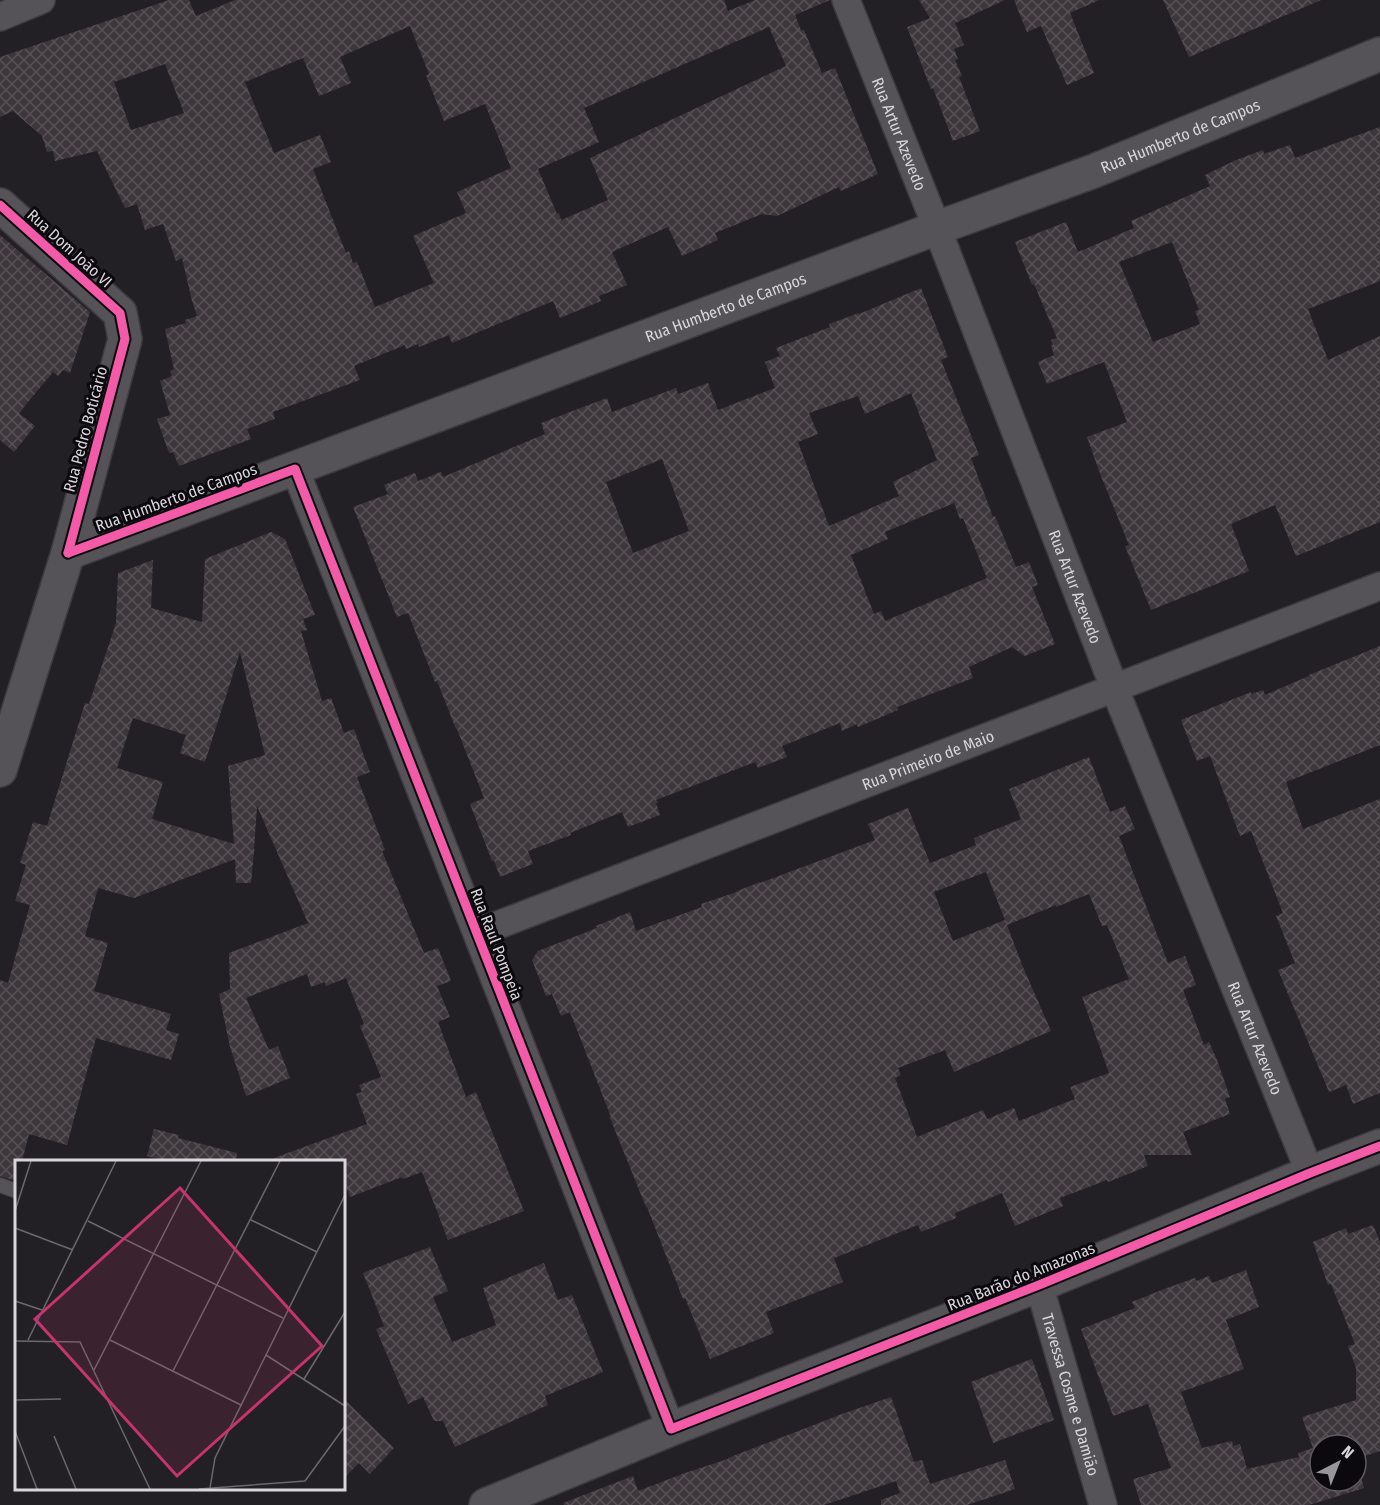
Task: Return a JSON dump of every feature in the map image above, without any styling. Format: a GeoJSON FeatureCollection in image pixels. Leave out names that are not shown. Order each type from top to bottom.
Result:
{"type":"FeatureCollection","features":[{"type":"Feature","properties":{"kind":"street"},"geometry":{"type":"LineString","coordinates":[[0,17],[41,0]]}},
{"type":"Feature","properties":{"kind":"street","name":"Rua Artur Azevedo"},"geometry":{"type":"LineString","coordinates":[[846,0],[937,228],[1114,687],[1310,1173]]}},
{"type":"Feature","properties":{"kind":"street","name":"Rua Humberto de Campos"},"geometry":{"type":"LineString","coordinates":[[68,553],[1094,171],[1380,54]]}},
{"type":"Feature","properties":{"kind":"street","name":"Rua Dom João VI"},"geometry":{"type":"LineString","coordinates":[[0,205],[120,313]]}},
{"type":"Feature","properties":{"kind":"street","name":"Rua Pedro Boticário"},"geometry":{"type":"LineString","coordinates":[[0,770],[68,553],[125,339],[120,313]]}},
{"type":"Feature","properties":{"kind":"street","name":"Rua Raul Pompeia"},"geometry":{"type":"LineString","coordinates":[[295,469],[671,1430]]}},
{"type":"Feature","properties":{"kind":"street","name":"Rua Primeiro de Maio"},"geometry":{"type":"LineString","coordinates":[[477,933],[1380,586]]}},
{"type":"Feature","properties":{"kind":"street","name":"Rua Barão do Amazonas"},"geometry":{"type":"LineString","coordinates":[[486,1505],[1039,1285],[1380,1146]]}},
{"type":"Feature","properties":{"kind":"street","name":"Travessa Cosme e Damião"},"geometry":{"type":"LineString","coordinates":[[1039,1285],[1103,1505]]}},
{"type":"Feature","properties":{"kind":"lane"},"geometry":{"type":"LineString","coordinates":[[0,1185],[15,1191]]}},
{"type":"Feature","properties":{"kind":"building"},"geometry":{"type":"Polygon","coordinates":[[[169,0],[189,0],[196,16],[235,0],[724,0],[728,11],[755,0],[830,0],[795,15],[801,30],[804,30],[822,73],[835,68],[878,174],[841,191],[839,187],[777,216],[762,214],[715,233],[718,240],[682,256],[668,227],[612,252],[627,285],[599,296],[601,301],[560,318],[553,301],[452,343],[449,335],[419,347],[418,344],[406,349],[405,345],[354,366],[360,380],[273,412],[275,419],[247,429],[251,439],[179,466],[173,452],[169,453],[157,419],[170,415],[160,381],[172,376],[170,371],[174,369],[165,329],[186,323],[185,320],[197,316],[182,258],[176,261],[163,224],[145,230],[137,204],[125,208],[97,151],[55,161],[53,151],[47,152],[42,136],[13,111],[0,117],[0,57],[169,0]],[[410,26],[340,57],[351,83],[319,96],[303,58],[245,82],[274,153],[320,135],[331,162],[313,169],[346,253],[349,251],[353,263],[357,262],[375,307],[434,283],[413,236],[466,213],[457,192],[511,168],[485,104],[444,121],[410,26]],[[769,27],[584,108],[599,142],[538,169],[561,220],[608,200],[590,158],[786,66],[769,27]],[[165,64],[114,82],[131,130],[184,113],[165,64]]]}},
{"type":"Feature","properties":{"kind":"building"},"geometry":{"type":"Polygon","coordinates":[[[919,0],[1005,0],[955,23],[964,45],[954,49],[958,59],[955,60],[962,76],[959,77],[980,131],[953,141],[907,27],[930,18],[919,0]]]}},
{"type":"Feature","properties":{"kind":"building"},"geometry":{"type":"Polygon","coordinates":[[[1014,0],[1099,0],[1070,13],[1094,73],[1067,85],[1041,26],[1027,32],[1014,0]]]}},
{"type":"Feature","properties":{"kind":"building"},"geometry":{"type":"Polygon","coordinates":[[[1163,0],[1321,0],[1189,57],[1163,0]]]}},
{"type":"Feature","properties":{"kind":"building"},"geometry":{"type":"Polygon","coordinates":[[[1380,127],[1380,281],[1308,309],[1328,360],[1380,336],[1380,522],[1296,556],[1275,505],[1231,524],[1249,571],[1151,610],[1125,546],[1129,545],[1087,437],[1127,422],[1104,362],[1047,384],[1038,362],[1054,355],[1051,340],[1057,338],[1015,242],[1066,222],[1078,252],[1134,228],[1131,221],[1210,186],[1205,175],[1236,160],[1263,150],[1264,154],[1290,145],[1295,158],[1380,127]],[[1172,242],[1119,262],[1153,342],[1200,324],[1195,311],[1199,310],[1172,242]]]}},
{"type":"Feature","properties":{"kind":"building"},"geometry":{"type":"Polygon","coordinates":[[[0,235],[90,312],[70,373],[63,370],[58,376],[53,372],[19,413],[35,426],[14,452],[0,440],[0,235]]]}},
{"type":"Feature","properties":{"kind":"building"},"geometry":{"type":"Polygon","coordinates":[[[921,288],[948,357],[941,360],[979,455],[971,458],[993,517],[995,516],[1016,567],[1029,562],[1038,585],[1032,587],[1055,644],[1025,656],[1012,647],[969,667],[973,678],[897,707],[898,710],[858,727],[857,724],[842,731],[840,723],[782,746],[787,757],[758,768],[755,762],[656,800],[660,815],[628,827],[622,812],[570,833],[571,835],[528,851],[533,864],[500,877],[470,804],[484,798],[457,729],[437,681],[435,682],[408,613],[397,617],[353,507],[388,494],[384,485],[415,473],[418,481],[441,472],[443,477],[545,434],[541,423],[607,398],[612,412],[676,388],[678,394],[708,383],[718,410],[775,388],[765,362],[780,356],[776,348],[830,327],[829,324],[921,288]],[[911,393],[865,414],[858,396],[809,413],[818,434],[798,442],[829,526],[899,496],[893,482],[937,460],[911,393]],[[662,459],[606,482],[633,553],[689,531],[662,459]],[[954,503],[885,532],[888,539],[851,555],[874,614],[881,611],[885,621],[987,578],[963,518],[960,519],[954,503]]]}},
{"type":"Feature","properties":{"kind":"building"},"geometry":{"type":"Polygon","coordinates":[[[271,532],[285,539],[315,615],[303,619],[307,630],[301,631],[322,701],[331,698],[344,733],[354,729],[370,772],[357,777],[385,850],[382,851],[424,953],[438,948],[451,981],[437,986],[450,1017],[438,1022],[466,1097],[476,1092],[524,1211],[448,1240],[422,1172],[403,1179],[402,1177],[350,1197],[345,1184],[345,1160],[274,1160],[274,1158],[367,1124],[356,1094],[362,1092],[359,1085],[381,1077],[360,1026],[364,1024],[346,978],[326,986],[325,982],[311,987],[307,974],[246,998],[269,1050],[278,1046],[290,1078],[246,1096],[230,1047],[219,994],[230,989],[229,953],[308,923],[257,806],[251,883],[236,883],[235,859],[134,898],[98,888],[85,936],[108,943],[94,991],[171,1014],[166,1030],[179,1034],[171,1060],[96,1038],[67,1145],[29,1134],[22,1160],[15,1160],[15,1181],[0,1176],[0,980],[8,983],[30,905],[15,901],[26,865],[20,863],[33,822],[47,826],[85,703],[89,704],[116,623],[118,573],[153,560],[151,608],[202,622],[205,559],[271,532]],[[240,652],[205,762],[180,753],[186,735],[133,718],[117,768],[163,782],[152,819],[234,844],[228,766],[265,755],[240,652]]]}},
{"type":"Feature","properties":{"kind":"building"},"geometry":{"type":"Polygon","coordinates":[[[1380,646],[1380,745],[1286,782],[1303,829],[1380,799],[1380,1093],[1353,1104],[1346,1085],[1329,1092],[1278,970],[1295,963],[1276,916],[1283,913],[1251,831],[1240,836],[1210,756],[1197,761],[1181,720],[1251,692],[1251,694],[1263,690],[1265,695],[1380,646]]]}},
{"type":"Feature","properties":{"kind":"building"},"geometry":{"type":"Polygon","coordinates":[[[1089,757],[1110,812],[1125,806],[1135,829],[1119,836],[1168,963],[1185,956],[1196,985],[1183,990],[1204,1045],[1209,1042],[1217,1060],[1230,1097],[1225,1099],[1230,1114],[1183,1132],[1192,1155],[1144,1155],[1148,1166],[1060,1198],[1063,1206],[1015,1226],[1002,1193],[955,1213],[956,1218],[921,1232],[918,1225],[834,1258],[843,1282],[766,1312],[774,1333],[710,1359],[685,1298],[683,1299],[570,1012],[561,1016],[552,994],[546,996],[532,960],[538,951],[597,928],[596,926],[630,912],[636,931],[702,907],[701,904],[875,840],[868,824],[908,808],[930,863],[976,845],[974,838],[1021,819],[1009,789],[1089,757]],[[986,872],[934,892],[953,941],[1005,920],[1023,967],[1051,1031],[954,1072],[945,1050],[898,1068],[901,1075],[895,1078],[917,1137],[983,1110],[987,1119],[1014,1108],[1019,1121],[1075,1099],[1070,1087],[1109,1073],[1082,997],[1129,979],[1107,925],[1102,926],[1089,894],[1007,925],[986,872]]]}},
{"type":"Feature","properties":{"kind":"building"},"geometry":{"type":"Polygon","coordinates":[[[154,1129],[179,1135],[178,1138],[237,1153],[236,1160],[162,1160],[147,1156],[154,1129]]]}},
{"type":"Feature","properties":{"kind":"building"},"geometry":{"type":"Polygon","coordinates":[[[1373,1225],[1380,1242],[1380,1451],[1368,1455],[1368,1433],[1308,1434],[1302,1417],[1356,1400],[1356,1368],[1348,1346],[1355,1344],[1331,1284],[1328,1285],[1313,1242],[1346,1228],[1348,1234],[1373,1225]]]}},
{"type":"Feature","properties":{"kind":"building"},"geometry":{"type":"Polygon","coordinates":[[[430,1247],[448,1291],[433,1297],[452,1342],[496,1325],[483,1288],[544,1263],[558,1300],[572,1295],[603,1372],[545,1396],[548,1405],[455,1447],[443,1421],[434,1421],[423,1397],[408,1404],[376,1329],[384,1326],[363,1273],[430,1247]]]}},
{"type":"Feature","properties":{"kind":"building"},"geometry":{"type":"Polygon","coordinates":[[[1246,1270],[1259,1307],[1226,1320],[1244,1369],[1181,1392],[1202,1448],[1232,1441],[1233,1446],[1240,1444],[1247,1469],[1299,1457],[1298,1453],[1308,1450],[1308,1493],[1348,1493],[1309,1505],[1141,1505],[1133,1479],[1171,1468],[1148,1404],[1113,1416],[1081,1329],[1135,1308],[1132,1302],[1164,1289],[1195,1278],[1196,1281],[1209,1276],[1212,1283],[1246,1270]]]}},
{"type":"Feature","properties":{"kind":"building"},"geometry":{"type":"Polygon","coordinates":[[[1032,1359],[1054,1420],[993,1443],[971,1382],[1032,1359]]]}},
{"type":"Feature","properties":{"kind":"building"},"geometry":{"type":"Polygon","coordinates":[[[891,1397],[914,1462],[922,1460],[930,1484],[1005,1460],[1015,1489],[967,1505],[881,1505],[881,1500],[900,1493],[896,1481],[824,1505],[564,1505],[563,1503],[633,1476],[638,1491],[891,1397]]]}},
{"type":"Feature","properties":{"kind":"building"},"geometry":{"type":"Polygon","coordinates":[[[345,1400],[394,1448],[370,1474],[359,1463],[345,1477],[345,1400]]]}},
{"type":"Feature","properties":{"kind":"cycle path"},"geometry":{"type":"LineString","coordinates":[[0,205],[120,313],[125,339],[68,553]]}},
{"type":"Feature","properties":{"kind":"cycle path"},"geometry":{"type":"LineString","coordinates":[[68,553],[295,469],[671,1429],[1039,1285],[1380,1146]]}}]}
